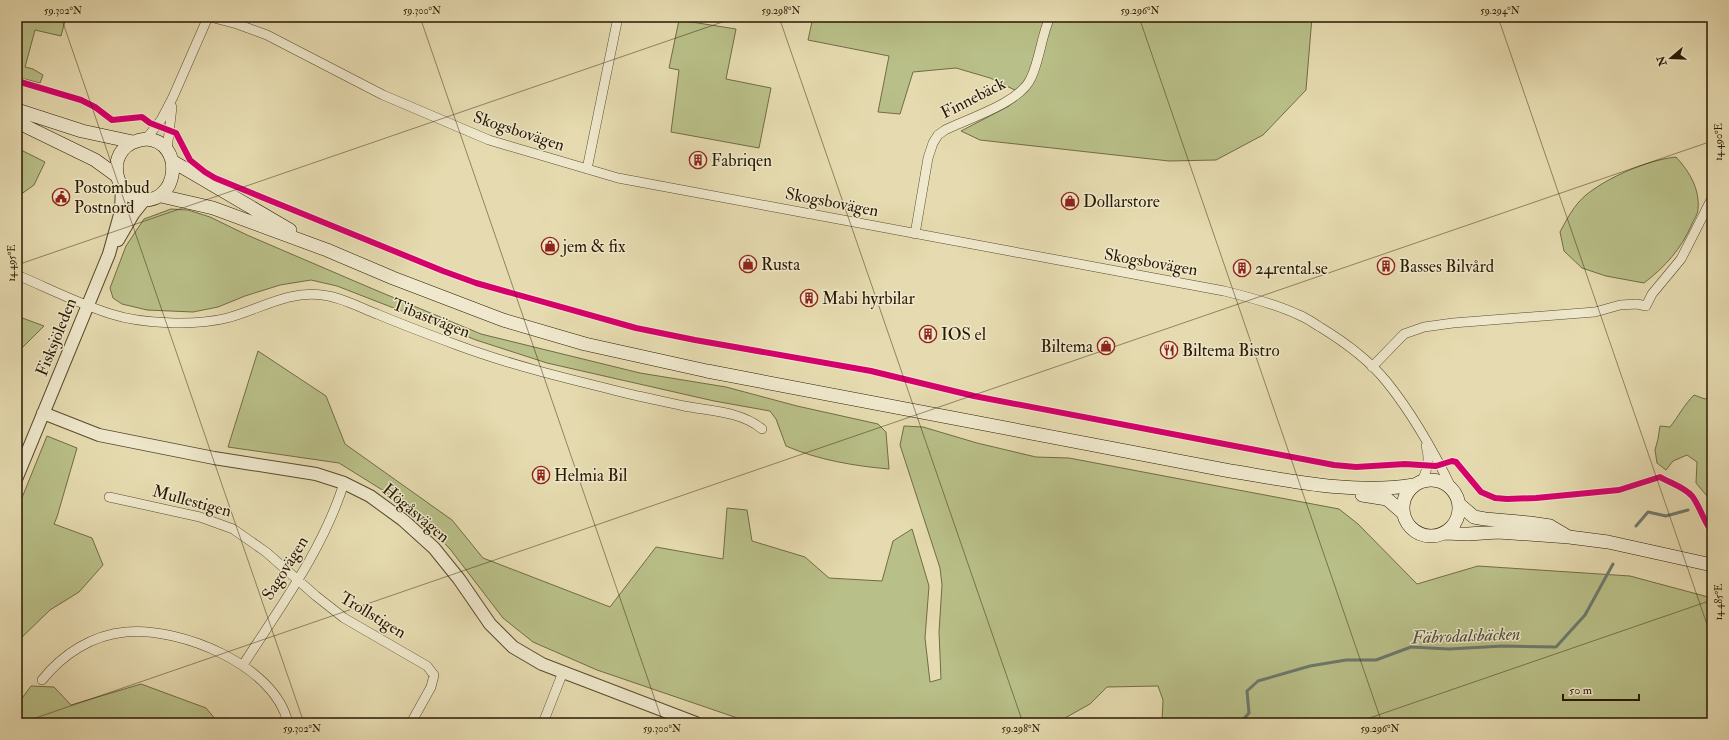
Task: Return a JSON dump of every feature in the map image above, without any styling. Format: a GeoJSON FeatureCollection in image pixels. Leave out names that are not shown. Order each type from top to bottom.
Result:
{"type":"FeatureCollection","features":[{"type":"Feature","properties":{"kind":"main road"},"geometry":{"type":"LineString","coordinates":[[17,110],[82,130],[139,140],[152,139],[158,142],[169,155],[262,214],[327,250]]}},
{"type":"Feature","properties":{"kind":"main road"},"geometry":{"type":"LineString","coordinates":[[17,122],[95,160],[117,176]]}},
{"type":"Feature","properties":{"kind":"main road"},"geometry":{"type":"LineString","coordinates":[[139,140],[122,150],[118,157],[117,176],[122,188],[134,197],[145,199],[161,196],[213,208],[327,250],[393,278],[503,320],[619,352],[715,373],[1225,470],[1301,482],[1353,488],[1382,488],[1438,481],[1452,489],[1459,504],[1474,517],[1550,526],[1569,537]]}},
{"type":"Feature","properties":{"kind":"main road"},"geometry":{"type":"LineString","coordinates":[[161,196],[167,188],[172,176],[169,155]]}},
{"type":"Feature","properties":{"kind":"main road"},"geometry":{"type":"LineString","coordinates":[[1225,470],[1300,488],[1387,499],[1402,512],[1406,523],[1418,534],[1429,537],[1445,533],[1468,534],[1498,532],[1569,537],[1608,542],[1712,565]]}},
{"type":"Feature","properties":{"kind":"main road"},"geometry":{"type":"LineString","coordinates":[[1402,512],[1405,496],[1418,484]]}},
{"type":"Feature","properties":{"kind":"main road"},"geometry":{"type":"LineString","coordinates":[[1445,533],[1456,521],[1459,504]]}},
{"type":"Feature","properties":{"kind":"street"},"geometry":{"type":"LineString","coordinates":[[139,140],[161,120],[176,92],[209,17]]}},
{"type":"Feature","properties":{"kind":"street","name":"Skogsbovägen"},"geometry":{"type":"LineString","coordinates":[[209,17],[237,24],[267,35],[379,94],[489,140],[618,178],[1224,291],[1255,299],[1300,315],[1333,335],[1372,367],[1385,380],[1413,419],[1452,489]]}},
{"type":"Feature","properties":{"kind":"street"},"geometry":{"type":"LineString","coordinates":[[587,169],[618,17]]}},
{"type":"Feature","properties":{"kind":"street","name":"Finnebäck"},"geometry":{"type":"LineString","coordinates":[[915,234],[928,158],[933,143],[938,135],[945,130],[995,107],[1021,91],[1030,80],[1035,67],[1045,28],[1050,17]]}},
{"type":"Feature","properties":{"kind":"street"},"geometry":{"type":"LineString","coordinates":[[169,155],[170,117],[176,92]]}},
{"type":"Feature","properties":{"kind":"street","name":"Fisksjöleden"},"geometry":{"type":"LineString","coordinates":[[17,477],[108,254],[121,211],[122,188]]}},
{"type":"Feature","properties":{"kind":"street"},"geometry":{"type":"LineString","coordinates":[[1372,367],[1404,334],[1424,327],[1460,322],[1594,312],[1620,305],[1637,304],[1646,306],[1652,294],[1681,259],[1712,198]]}},
{"type":"Feature","properties":{"kind":"street","name":"Fisksjöleden"},"geometry":{"type":"LineString","coordinates":[[108,254],[133,214],[145,199]]}},
{"type":"Feature","properties":{"kind":"street","name":"Tibastvägen"},"geometry":{"type":"LineString","coordinates":[[17,275],[88,306],[113,315],[162,322],[213,321],[229,318],[285,298],[321,294],[347,301],[436,338],[509,362],[565,379],[681,406],[737,416],[755,423],[762,429]]}},
{"type":"Feature","properties":{"kind":"street","name":"Högåsvägen"},"geometry":{"type":"LineString","coordinates":[[43,413],[99,435],[214,458],[316,474],[344,484],[370,496],[422,536],[448,565],[490,624],[513,647],[542,664],[696,723]]}},
{"type":"Feature","properties":{"kind":"street","name":"Skogsbovägen"},"geometry":{"type":"LineString","coordinates":[[1418,484],[1424,476],[1428,460],[1422,435]]}},
{"type":"Feature","properties":{"kind":"street","name":"Sagovägen"},"geometry":{"type":"LineString","coordinates":[[243,665],[322,540],[335,511],[344,484]]}},
{"type":"Feature","properties":{"kind":"street","name":"Mullestigen"},"geometry":{"type":"LineString","coordinates":[[109,497],[200,517],[224,524],[266,552],[298,580]]}},
{"type":"Feature","properties":{"kind":"street","name":"Trollstigen"},"geometry":{"type":"LineString","coordinates":[[298,580],[344,618],[427,666],[434,675],[431,687],[411,723]]}},
{"type":"Feature","properties":{"kind":"street"},"geometry":{"type":"LineString","coordinates":[[42,680],[51,668],[67,654],[88,643],[108,635],[127,632],[155,632],[208,648],[243,665],[274,693],[288,723]]}},
{"type":"Feature","properties":{"kind":"street"},"geometry":{"type":"LineString","coordinates":[[543,723],[563,672]]}},
{"type":"Feature","properties":{"kind":"green space"},"geometry":{"type":"Polygon","coordinates":[[[17,17],[66,17],[61,36],[35,30],[25,67],[33,69],[43,75],[40,83],[17,77],[17,17]]]}},
{"type":"Feature","properties":{"kind":"green space"},"geometry":{"type":"Polygon","coordinates":[[[813,17],[1312,17],[1306,90],[1263,135],[1216,160],[1169,161],[980,140],[961,131],[1009,106],[1019,92],[990,78],[956,68],[913,72],[900,114],[878,112],[889,56],[808,40],[813,17]]]}},
{"type":"Feature","properties":{"kind":"green space"},"geometry":{"type":"Polygon","coordinates":[[[679,20],[736,29],[726,79],[771,88],[759,148],[671,132],[679,70],[669,68],[679,20]]]}},
{"type":"Feature","properties":{"kind":"green space"},"geometry":{"type":"Polygon","coordinates":[[[17,148],[45,162],[34,185],[20,195],[17,203],[17,148]]]}},
{"type":"Feature","properties":{"kind":"green space"},"geometry":{"type":"Polygon","coordinates":[[[1676,157],[1693,181],[1697,194],[1698,211],[1688,233],[1678,249],[1652,277],[1644,283],[1606,276],[1582,268],[1564,251],[1560,232],[1574,208],[1586,195],[1605,182],[1629,170],[1653,162],[1676,157]]]}},
{"type":"Feature","properties":{"kind":"green space"},"geometry":{"type":"Polygon","coordinates":[[[171,209],[188,210],[210,217],[247,235],[481,334],[640,373],[726,387],[797,406],[878,424],[886,432],[889,469],[837,462],[786,446],[776,419],[770,411],[714,401],[547,363],[476,340],[337,286],[311,280],[280,285],[245,296],[218,307],[193,312],[147,310],[122,304],[113,298],[110,288],[126,246],[144,219],[171,209]]]}},
{"type":"Feature","properties":{"kind":"green space"},"geometry":{"type":"Polygon","coordinates":[[[17,316],[44,326],[17,353],[17,316]]]}},
{"type":"Feature","properties":{"kind":"green space"},"geometry":{"type":"Polygon","coordinates":[[[258,351],[326,396],[345,444],[452,520],[483,558],[610,607],[656,547],[723,559],[727,508],[747,510],[752,541],[805,557],[829,578],[882,581],[893,541],[912,529],[929,586],[925,638],[930,682],[941,679],[939,632],[942,585],[940,568],[900,445],[904,426],[923,427],[977,443],[1036,457],[1069,458],[1339,509],[1358,524],[1417,584],[1478,566],[1630,576],[1712,598],[1712,723],[1162,723],[1163,700],[1158,686],[1107,687],[1090,704],[1056,723],[752,723],[597,670],[533,642],[503,618],[450,549],[419,517],[384,491],[339,463],[228,447],[258,351]]]}},
{"type":"Feature","properties":{"kind":"green space"},"geometry":{"type":"Polygon","coordinates":[[[1694,395],[1705,399],[1712,396],[1712,502],[1696,483],[1697,462],[1687,455],[1673,461],[1666,470],[1657,463],[1655,450],[1660,426],[1670,427],[1694,395]]]}},
{"type":"Feature","properties":{"kind":"green space"},"geometry":{"type":"Polygon","coordinates":[[[47,436],[77,448],[54,524],[92,538],[103,565],[79,592],[50,610],[17,642],[17,510],[47,436]]]}},
{"type":"Feature","properties":{"kind":"green space"},"geometry":{"type":"Polygon","coordinates":[[[141,684],[206,708],[217,723],[17,723],[17,705],[31,686],[54,687],[71,705],[141,684]]]}},
{"type":"Feature","properties":{"kind":"waterway","name":"Fäbrodalsbäcken"},"geometry":{"type":"LineString","coordinates":[[1636,526],[1648,512],[1666,516],[1688,510]]}},
{"type":"Feature","properties":{"kind":"waterway","name":"Fäbrodalsbäcken"},"geometry":{"type":"LineString","coordinates":[[1240,723],[1249,713],[1247,691],[1258,681],[1310,666],[1346,660],[1376,660],[1411,647],[1449,649],[1503,646],[1556,647],[1585,615],[1613,564]]}},
{"type":"Feature","properties":{"kind":"cycle path"},"geometry":{"type":"LineString","coordinates":[[17,81],[81,100],[95,107],[112,120],[142,117],[150,123],[176,133],[190,160],[215,178],[443,271],[476,283],[636,328],[871,371],[974,396],[1334,465],[1356,467],[1405,464],[1436,466],[1452,461],[1456,462],[1481,492],[1495,498],[1536,498],[1619,490],[1660,477],[1681,488],[1692,496],[1707,525],[1712,531]]}},
{"type":"Feature","properties":{"kind":"place","name":"Fabriqen"},"geometry":{"type":"Point","coordinates":[698,160]}},
{"type":"Feature","properties":{"kind":"place","name":"Postombud Postnord"},"geometry":{"type":"Point","coordinates":[61,197]}},
{"type":"Feature","properties":{"kind":"place","name":"Dollarstore"},"geometry":{"type":"Point","coordinates":[1070,201]}},
{"type":"Feature","properties":{"kind":"place","name":"jem & fix"},"geometry":{"type":"Point","coordinates":[550,246]}},
{"type":"Feature","properties":{"kind":"place","name":"Rusta"},"geometry":{"type":"Point","coordinates":[748,264]}},
{"type":"Feature","properties":{"kind":"place","name":"Basses Bilvård"},"geometry":{"type":"Point","coordinates":[1386,266]}},
{"type":"Feature","properties":{"kind":"place","name":"24rental.se"},"geometry":{"type":"Point","coordinates":[1242,268]}},
{"type":"Feature","properties":{"kind":"place","name":"Mabi hyrbilar"},"geometry":{"type":"Point","coordinates":[809,298]}},
{"type":"Feature","properties":{"kind":"place","name":"IOS el"},"geometry":{"type":"Point","coordinates":[928,334]}},
{"type":"Feature","properties":{"kind":"place","name":"Biltema"},"geometry":{"type":"Point","coordinates":[1106,346]}},
{"type":"Feature","properties":{"kind":"place","name":"Biltema Bistro"},"geometry":{"type":"Point","coordinates":[1169,350]}},
{"type":"Feature","properties":{"kind":"place","name":"Helmia Bil"},"geometry":{"type":"Point","coordinates":[541,475]}}]}
